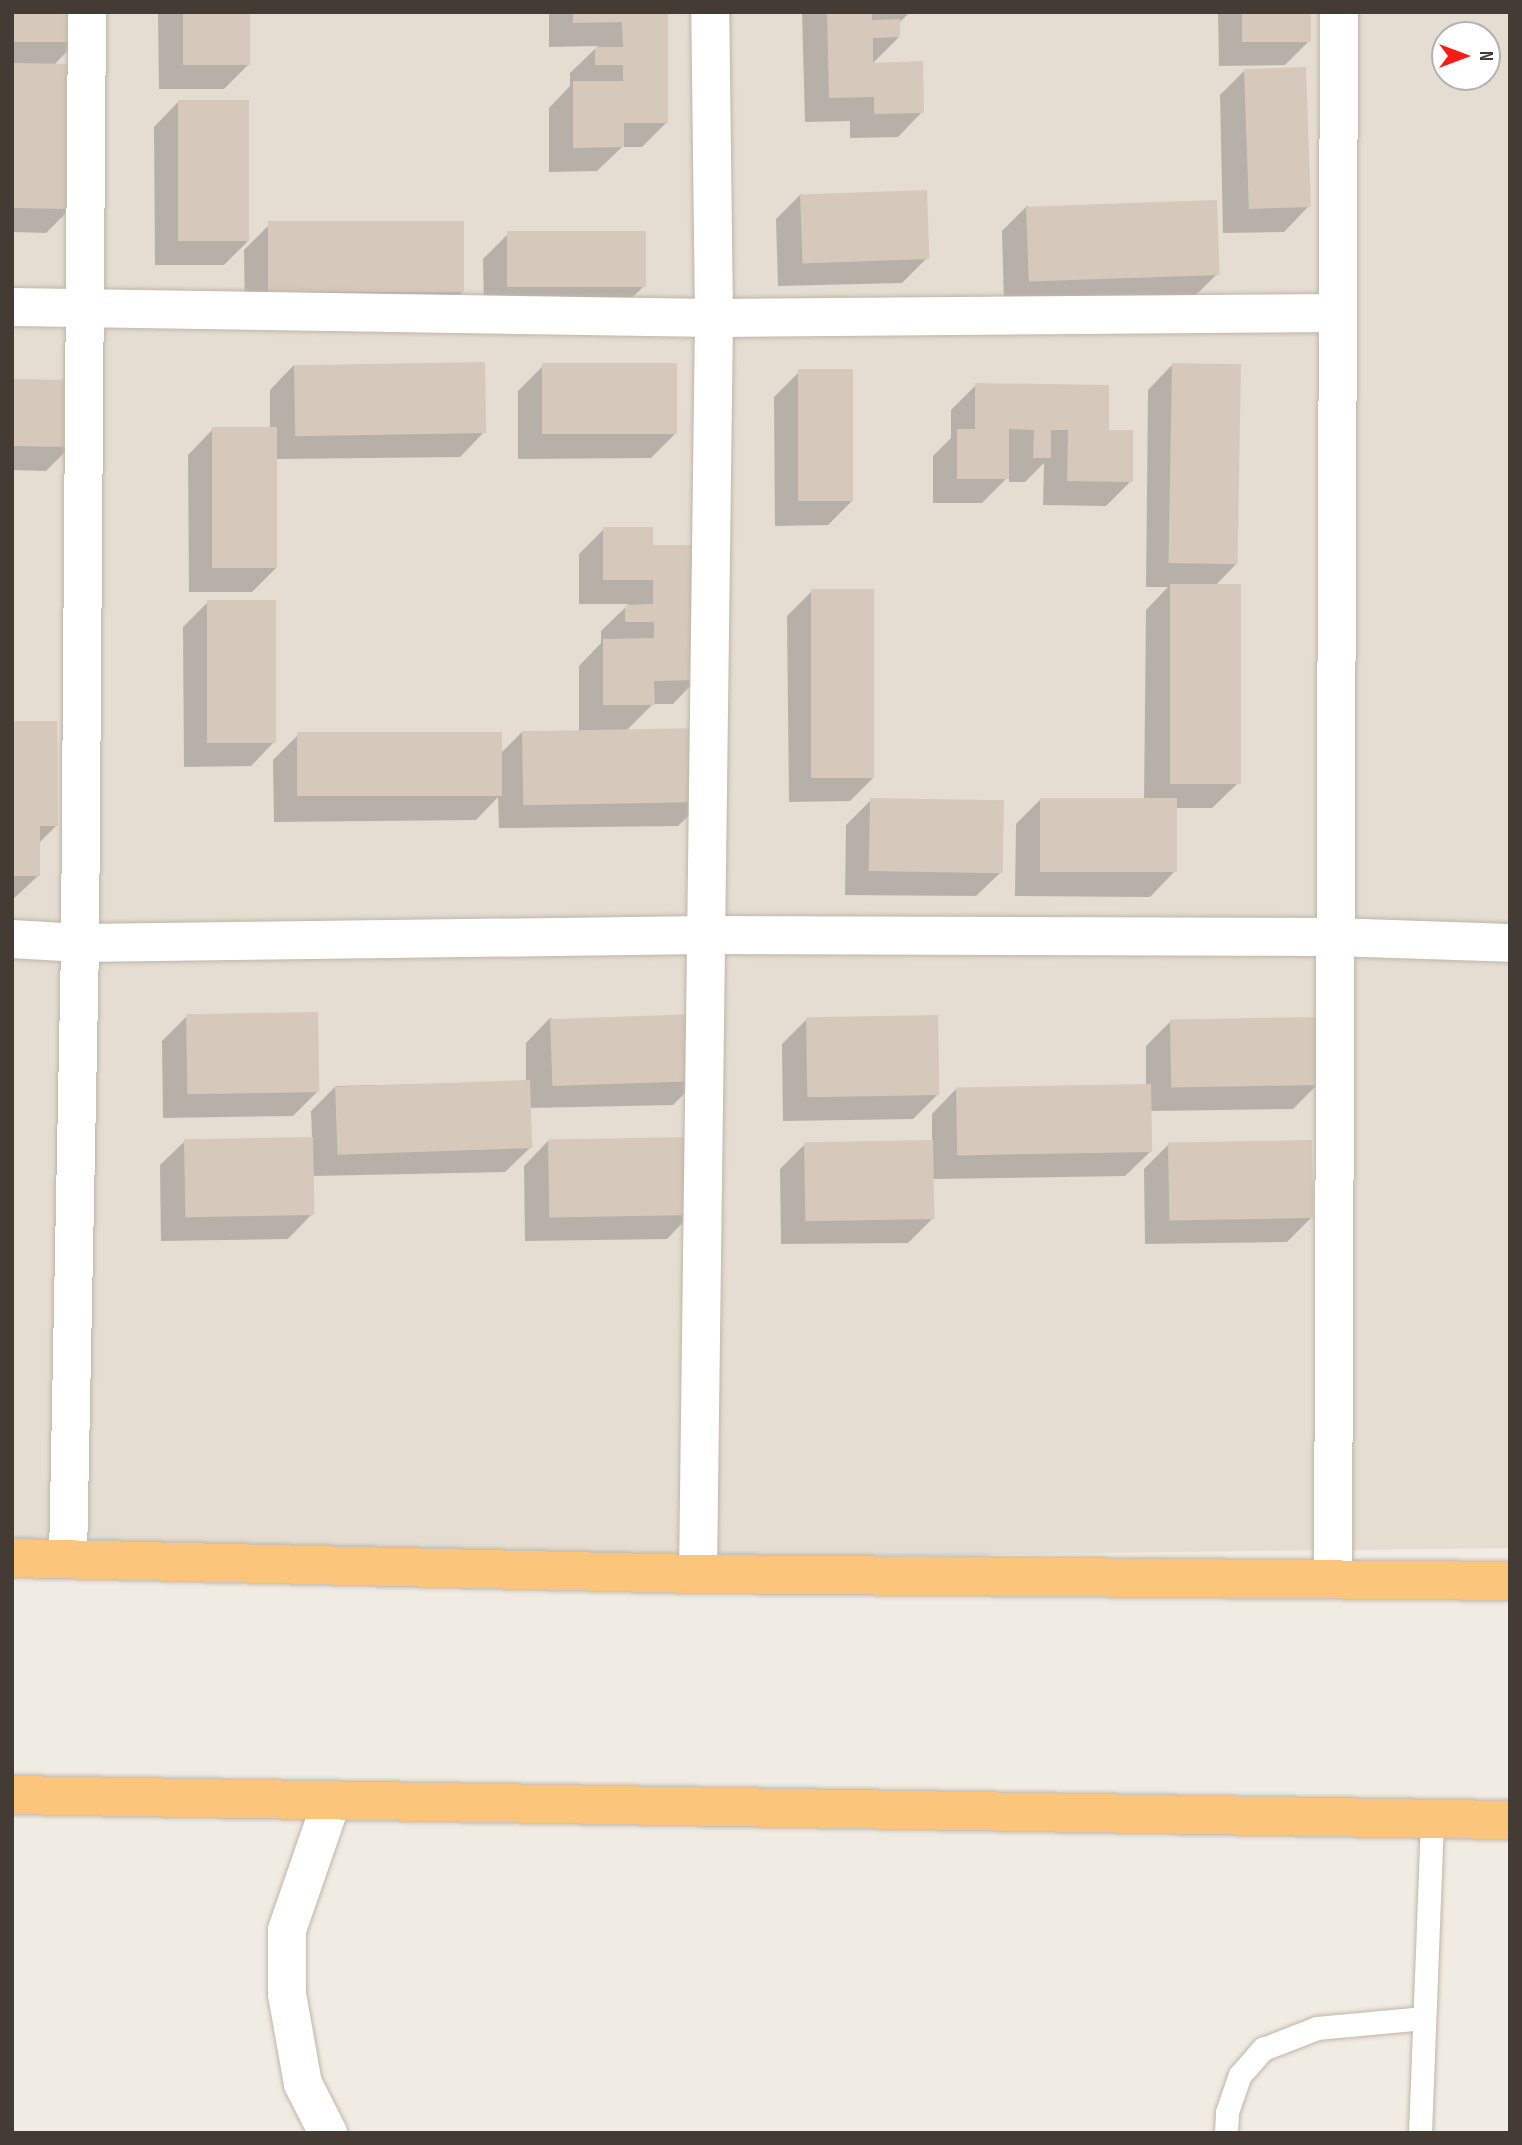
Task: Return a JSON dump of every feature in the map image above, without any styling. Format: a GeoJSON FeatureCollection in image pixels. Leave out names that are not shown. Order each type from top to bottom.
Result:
{"type":"FeatureCollection","features":[{"type":"Feature","properties":{"kind":"highway"},"geometry":{"type":"LineString","coordinates":[[12,1558],[698,1574],[1333,1577],[1510,1581]]}},
{"type":"Feature","properties":{"kind":"highway"},"geometry":{"type":"LineString","coordinates":[[12,1795],[331,1803],[1510,1820]]}},
{"type":"Feature","properties":{"kind":"street"},"geometry":{"type":"LineString","coordinates":[[68,1559],[80,943],[82,308],[87,12]]}},
{"type":"Feature","properties":{"kind":"street"},"geometry":{"type":"LineString","coordinates":[[698,1574],[714,318],[710,12]]}},
{"type":"Feature","properties":{"kind":"street"},"geometry":{"type":"LineString","coordinates":[[1333,1577],[1335,313],[1339,12]]}},
{"type":"Feature","properties":{"kind":"street"},"geometry":{"type":"LineString","coordinates":[[12,307],[714,318],[1335,313]]}},
{"type":"Feature","properties":{"kind":"street"},"geometry":{"type":"LineString","coordinates":[[12,939],[80,943],[707,935],[1333,937],[1510,943]]}},
{"type":"Feature","properties":{"kind":"street"},"geometry":{"type":"LineString","coordinates":[[328,2133],[303,2084],[287,1994],[287,1930],[331,1803]]}},
{"type":"Feature","properties":{"kind":"lane"},"geometry":{"type":"LineString","coordinates":[[1420,2133],[1432,1819]]}},
{"type":"Feature","properties":{"kind":"lane"},"geometry":{"type":"LineString","coordinates":[[1226,2133],[1227,2112],[1240,2075],[1263,2049],[1317,2028],[1424,2018]]}},
{"type":"Feature","properties":{"kind":"shaded area"},"geometry":{"type":"Polygon","coordinates":[[[12,12],[1510,12],[1510,1548],[12,1566],[12,12]]]}},
{"type":"Feature","properties":{"kind":"building"},"geometry":{"type":"Polygon","coordinates":[[[12,12],[79,12],[79,42],[12,42],[12,12]]]}},
{"type":"Feature","properties":{"kind":"building"},"geometry":{"type":"Polygon","coordinates":[[[183,12],[250,12],[250,65],[183,65],[183,12]]]}},
{"type":"Feature","properties":{"kind":"building"},"geometry":{"type":"Polygon","coordinates":[[[573,12],[668,12],[668,123],[624,123],[624,147],[573,148],[573,81],[623,81],[623,65],[595,65],[595,47],[623,47],[622,22],[573,23],[573,12]]]}},
{"type":"Feature","properties":{"kind":"building"},"geometry":{"type":"Polygon","coordinates":[[[827,12],[872,12],[872,20],[900,19],[900,37],[873,38],[873,63],[923,61],[924,113],[874,114],[874,97],[829,98],[827,12]]]}},
{"type":"Feature","properties":{"kind":"building"},"geometry":{"type":"Polygon","coordinates":[[[1242,12],[1311,12],[1311,42],[1242,42],[1242,12]]]}},
{"type":"Feature","properties":{"kind":"building"},"geometry":{"type":"Polygon","coordinates":[[[12,63],[73,64],[70,209],[12,208],[12,63]]]}},
{"type":"Feature","properties":{"kind":"building"},"geometry":{"type":"Polygon","coordinates":[[[1306,67],[1311,207],[1249,209],[1244,69],[1306,67]]]}},
{"type":"Feature","properties":{"kind":"building"},"geometry":{"type":"Polygon","coordinates":[[[178,100],[249,100],[249,241],[178,241],[178,100]]]}},
{"type":"Feature","properties":{"kind":"building"},"geometry":{"type":"Polygon","coordinates":[[[927,190],[929,259],[802,263],[800,194],[927,190]]]}},
{"type":"Feature","properties":{"kind":"building"},"geometry":{"type":"Polygon","coordinates":[[[1217,200],[1220,275],[1029,282],[1026,207],[1217,200]]]}},
{"type":"Feature","properties":{"kind":"building"},"geometry":{"type":"Polygon","coordinates":[[[268,221],[464,221],[464,292],[268,292],[268,221]]]}},
{"type":"Feature","properties":{"kind":"building"},"geometry":{"type":"Polygon","coordinates":[[[507,231],[646,231],[646,287],[507,287],[507,231]]]}},
{"type":"Feature","properties":{"kind":"building"},"geometry":{"type":"Polygon","coordinates":[[[485,362],[486,433],[295,436],[294,365],[485,362]]]}},
{"type":"Feature","properties":{"kind":"building"},"geometry":{"type":"Polygon","coordinates":[[[542,363],[677,363],[677,434],[542,434],[542,363]]]}},
{"type":"Feature","properties":{"kind":"building"},"geometry":{"type":"Polygon","coordinates":[[[1172,363],[1241,364],[1237,564],[1169,563],[1172,363]]]}},
{"type":"Feature","properties":{"kind":"building"},"geometry":{"type":"Polygon","coordinates":[[[798,369],[853,369],[853,501],[798,501],[798,369]]]}},
{"type":"Feature","properties":{"kind":"building"},"geometry":{"type":"Polygon","coordinates":[[[12,379],[73,380],[72,447],[12,446],[12,379]]]}},
{"type":"Feature","properties":{"kind":"building"},"geometry":{"type":"Polygon","coordinates":[[[975,383],[1109,385],[1109,430],[1133,430],[1133,482],[1067,481],[1068,430],[1051,430],[1051,458],[1033,458],[1034,430],[1009,429],[1009,479],[957,479],[957,429],[975,429],[975,383]]]}},
{"type":"Feature","properties":{"kind":"building"},"geometry":{"type":"Polygon","coordinates":[[[212,427],[277,427],[277,568],[212,568],[212,427]]]}},
{"type":"Feature","properties":{"kind":"building"},"geometry":{"type":"Polygon","coordinates":[[[603,527],[653,527],[653,545],[698,545],[699,680],[654,681],[655,705],[603,705],[603,639],[654,638],[654,622],[625,622],[625,605],[653,604],[653,580],[603,580],[603,527]]]}},
{"type":"Feature","properties":{"kind":"building"},"geometry":{"type":"Polygon","coordinates":[[[1170,584],[1241,584],[1241,784],[1170,784],[1170,584]]]}},
{"type":"Feature","properties":{"kind":"building"},"geometry":{"type":"Polygon","coordinates":[[[811,589],[874,589],[874,778],[811,778],[811,589]]]}},
{"type":"Feature","properties":{"kind":"building"},"geometry":{"type":"Polygon","coordinates":[[[207,600],[276,600],[276,743],[207,743],[207,600]]]}},
{"type":"Feature","properties":{"kind":"building"},"geometry":{"type":"Polygon","coordinates":[[[12,721],[57,721],[58,826],[40,826],[40,876],[12,876],[12,721]]]}},
{"type":"Feature","properties":{"kind":"building"},"geometry":{"type":"Polygon","coordinates":[[[704,728],[705,802],[523,805],[522,731],[704,728]]]}},
{"type":"Feature","properties":{"kind":"building"},"geometry":{"type":"Polygon","coordinates":[[[297,732],[502,732],[502,796],[297,796],[297,732]]]}},
{"type":"Feature","properties":{"kind":"building"},"geometry":{"type":"Polygon","coordinates":[[[870,798],[1004,800],[1003,873],[869,871],[870,798]]]}},
{"type":"Feature","properties":{"kind":"building"},"geometry":{"type":"Polygon","coordinates":[[[1040,798],[1177,798],[1177,872],[1040,872],[1040,798]]]}},
{"type":"Feature","properties":{"kind":"building"},"geometry":{"type":"Polygon","coordinates":[[[318,1012],[319,1092],[187,1094],[186,1014],[318,1012]]]}},
{"type":"Feature","properties":{"kind":"building"},"geometry":{"type":"Polygon","coordinates":[[[698,1014],[700,1081],[552,1086],[550,1019],[698,1014]]]}},
{"type":"Feature","properties":{"kind":"building"},"geometry":{"type":"Polygon","coordinates":[[[938,1015],[939,1095],[807,1097],[806,1017],[938,1015]]]}},
{"type":"Feature","properties":{"kind":"building"},"geometry":{"type":"Polygon","coordinates":[[[1319,1017],[1320,1085],[1171,1088],[1170,1020],[1319,1017]]]}},
{"type":"Feature","properties":{"kind":"building"},"geometry":{"type":"Polygon","coordinates":[[[530,1080],[532,1148],[337,1155],[335,1087],[530,1080]]]}},
{"type":"Feature","properties":{"kind":"building"},"geometry":{"type":"Polygon","coordinates":[[[1151,1084],[1152,1152],[957,1155],[956,1087],[1151,1084]]]}},
{"type":"Feature","properties":{"kind":"building"},"geometry":{"type":"Polygon","coordinates":[[[313,1137],[314,1215],[185,1217],[184,1139],[313,1137]]]}},
{"type":"Feature","properties":{"kind":"building"},"geometry":{"type":"Polygon","coordinates":[[[692,1137],[693,1215],[549,1218],[548,1140],[692,1137]]]}},
{"type":"Feature","properties":{"kind":"building"},"geometry":{"type":"Polygon","coordinates":[[[933,1140],[934,1219],[805,1221],[804,1142],[933,1140]]]}},
{"type":"Feature","properties":{"kind":"building"},"geometry":{"type":"Polygon","coordinates":[[[1312,1140],[1313,1218],[1169,1221],[1168,1143],[1312,1140]]]}}]}
